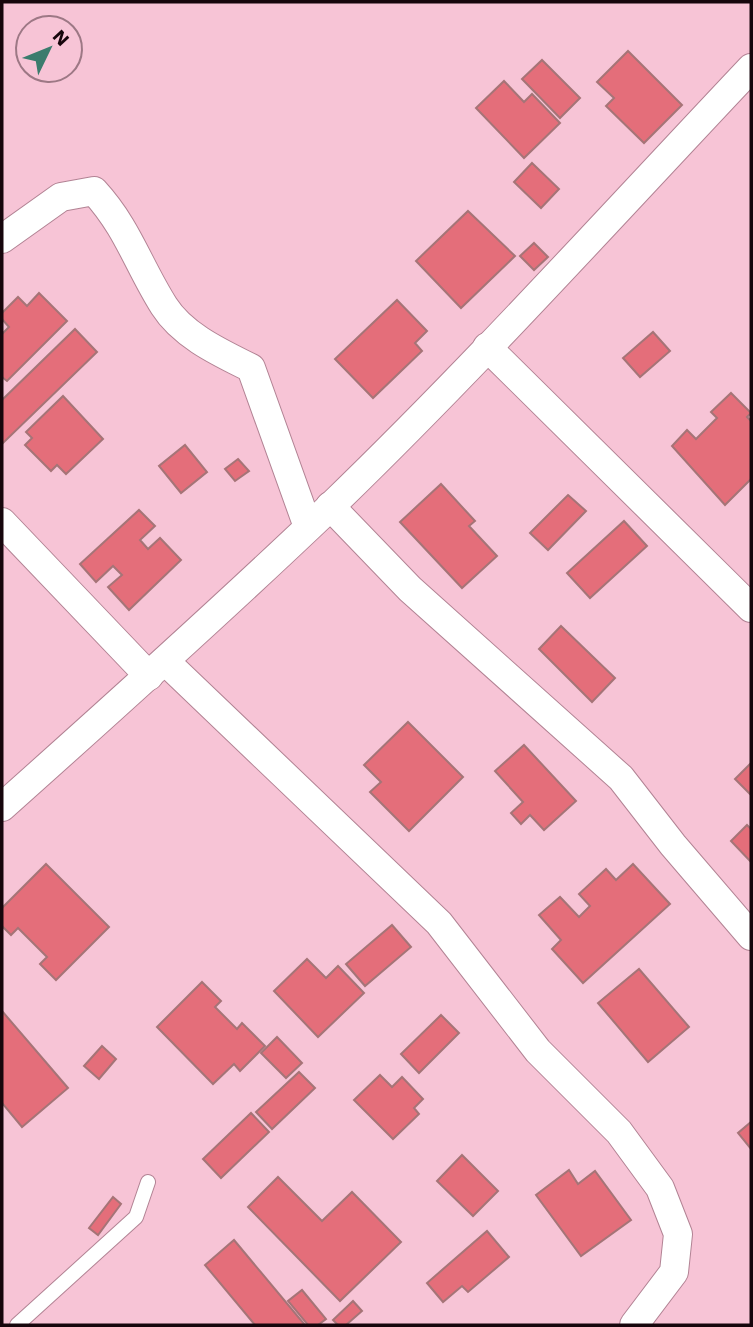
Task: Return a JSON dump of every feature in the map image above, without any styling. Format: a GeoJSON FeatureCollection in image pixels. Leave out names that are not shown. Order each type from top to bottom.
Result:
{"type":"FeatureCollection","features":[{"type":"Feature","properties":{"kind":"street"},"geometry":{"type":"LineString","coordinates":[[2,807],[157,668],[330,506],[487,347],[751,68]]}},
{"type":"Feature","properties":{"kind":"street"},"geometry":{"type":"LineString","coordinates":[[2,239],[61,197],[94,191],[116,215],[165,308],[205,345],[251,368],[308,527]]}},
{"type":"Feature","properties":{"kind":"street"},"geometry":{"type":"LineString","coordinates":[[487,347],[751,607]]}},
{"type":"Feature","properties":{"kind":"street"},"geometry":{"type":"LineString","coordinates":[[330,506],[410,589],[621,778],[673,845],[751,936]]}},
{"type":"Feature","properties":{"kind":"street"},"geometry":{"type":"LineString","coordinates":[[2,522],[157,668],[439,923],[538,1051],[619,1132],[660,1188],[678,1234],[674,1272],[634,1325]]}},
{"type":"Feature","properties":{"kind":"lane"},"geometry":{"type":"LineString","coordinates":[[17,1325],[136,1217],[148,1182]]}},
{"type":"Feature","properties":{"kind":"building"},"geometry":{"type":"Polygon","coordinates":[[[628,51],[682,105],[644,143],[606,106],[614,98],[597,82],[628,51]]]}},
{"type":"Feature","properties":{"kind":"building"},"geometry":{"type":"Polygon","coordinates":[[[542,60],[580,98],[560,118],[522,79],[542,60]]]}},
{"type":"Feature","properties":{"kind":"building"},"geometry":{"type":"Polygon","coordinates":[[[504,81],[524,102],[532,94],[560,123],[524,158],[476,108],[504,81]]]}},
{"type":"Feature","properties":{"kind":"building"},"geometry":{"type":"Polygon","coordinates":[[[532,163],[559,189],[541,208],[514,182],[532,163]]]}},
{"type":"Feature","properties":{"kind":"building"},"geometry":{"type":"Polygon","coordinates":[[[468,211],[515,256],[461,308],[416,261],[468,211]]]}},
{"type":"Feature","properties":{"kind":"building"},"geometry":{"type":"Polygon","coordinates":[[[534,243],[548,257],[534,270],[520,256],[534,243]]]}},
{"type":"Feature","properties":{"kind":"building"},"geometry":{"type":"Polygon","coordinates":[[[39,293],[67,321],[7,381],[2,377],[2,334],[9,327],[2,319],[2,313],[18,297],[27,306],[39,293]]]}},
{"type":"Feature","properties":{"kind":"building"},"geometry":{"type":"Polygon","coordinates":[[[397,300],[427,331],[415,343],[422,351],[373,398],[335,359],[397,300]]]}},
{"type":"Feature","properties":{"kind":"building"},"geometry":{"type":"Polygon","coordinates":[[[75,329],[97,352],[2,444],[2,400],[75,329]]]}},
{"type":"Feature","properties":{"kind":"building"},"geometry":{"type":"Polygon","coordinates":[[[653,332],[670,351],[640,377],[623,358],[653,332]]]}},
{"type":"Feature","properties":{"kind":"building"},"geometry":{"type":"Polygon","coordinates":[[[731,393],[751,413],[747,417],[751,421],[751,479],[725,505],[672,446],[687,430],[696,439],[717,418],[711,412],[731,393]]]}},
{"type":"Feature","properties":{"kind":"building"},"geometry":{"type":"Polygon","coordinates":[[[63,396],[103,439],[66,474],[57,465],[51,471],[25,445],[32,438],[26,432],[63,396]]]}},
{"type":"Feature","properties":{"kind":"building"},"geometry":{"type":"Polygon","coordinates":[[[185,445],[207,472],[181,493],[159,466],[185,445]]]}},
{"type":"Feature","properties":{"kind":"building"},"geometry":{"type":"Polygon","coordinates":[[[238,459],[249,471],[235,481],[225,469],[238,459]]]}},
{"type":"Feature","properties":{"kind":"building"},"geometry":{"type":"Polygon","coordinates":[[[441,484],[475,521],[469,526],[497,556],[462,588],[400,522],[441,484]]]}},
{"type":"Feature","properties":{"kind":"building"},"geometry":{"type":"Polygon","coordinates":[[[568,495],[586,511],[548,550],[530,533],[568,495]]]}},
{"type":"Feature","properties":{"kind":"building"},"geometry":{"type":"Polygon","coordinates":[[[139,510],[155,526],[140,540],[148,549],[160,538],[181,560],[129,610],[108,587],[122,575],[113,566],[96,582],[80,564],[139,510]]]}},
{"type":"Feature","properties":{"kind":"building"},"geometry":{"type":"Polygon","coordinates":[[[624,521],[647,546],[590,598],[567,573],[624,521]]]}},
{"type":"Feature","properties":{"kind":"building"},"geometry":{"type":"Polygon","coordinates":[[[561,626],[615,678],[592,702],[539,649],[561,626]]]}},
{"type":"Feature","properties":{"kind":"building"},"geometry":{"type":"Polygon","coordinates":[[[408,722],[463,777],[409,831],[370,792],[381,782],[364,765],[408,722]]]}},
{"type":"Feature","properties":{"kind":"building"},"geometry":{"type":"Polygon","coordinates":[[[524,745],[576,801],[544,830],[530,815],[521,824],[511,813],[523,802],[495,771],[524,745]]]}},
{"type":"Feature","properties":{"kind":"building"},"geometry":{"type":"Polygon","coordinates":[[[751,763],[751,795],[735,779],[751,763]]]}},
{"type":"Feature","properties":{"kind":"building"},"geometry":{"type":"Polygon","coordinates":[[[747,825],[751,829],[751,862],[731,841],[747,825]]]}},
{"type":"Feature","properties":{"kind":"building"},"geometry":{"type":"Polygon","coordinates":[[[46,864],[109,927],[56,980],[40,964],[47,957],[18,928],[11,935],[2,926],[2,908],[46,864]]]}},
{"type":"Feature","properties":{"kind":"building"},"geometry":{"type":"Polygon","coordinates":[[[633,864],[670,904],[583,983],[552,949],[561,940],[539,915],[560,897],[579,917],[590,906],[579,894],[606,869],[616,880],[633,864]]]}},
{"type":"Feature","properties":{"kind":"building"},"geometry":{"type":"Polygon","coordinates":[[[392,925],[411,947],[365,986],[346,964],[392,925]]]}},
{"type":"Feature","properties":{"kind":"building"},"geometry":{"type":"Polygon","coordinates":[[[307,959],[326,978],[338,966],[364,993],[318,1037],[274,991],[307,959]]]}},
{"type":"Feature","properties":{"kind":"building"},"geometry":{"type":"Polygon","coordinates":[[[639,969],[689,1027],[648,1062],[598,1003],[639,969]]]}},
{"type":"Feature","properties":{"kind":"building"},"geometry":{"type":"Polygon","coordinates":[[[202,982],[221,1001],[215,1007],[237,1029],[242,1023],[265,1046],[240,1071],[234,1064],[213,1084],[157,1027],[202,982]]]}},
{"type":"Feature","properties":{"kind":"building"},"geometry":{"type":"Polygon","coordinates":[[[2,1011],[68,1088],[22,1127],[2,1103],[2,1011]]]}},
{"type":"Feature","properties":{"kind":"building"},"geometry":{"type":"Polygon","coordinates":[[[441,1015],[459,1033],[419,1073],[401,1054],[441,1015]]]}},
{"type":"Feature","properties":{"kind":"building"},"geometry":{"type":"Polygon","coordinates":[[[277,1037],[302,1063],[286,1078],[261,1053],[277,1037]]]}},
{"type":"Feature","properties":{"kind":"building"},"geometry":{"type":"Polygon","coordinates":[[[102,1046],[116,1059],[99,1079],[84,1066],[102,1046]]]}},
{"type":"Feature","properties":{"kind":"building"},"geometry":{"type":"Polygon","coordinates":[[[299,1072],[315,1088],[272,1129],[256,1112],[299,1072]]]}},
{"type":"Feature","properties":{"kind":"building"},"geometry":{"type":"Polygon","coordinates":[[[380,1075],[392,1087],[402,1077],[423,1099],[414,1108],[419,1114],[393,1139],[354,1100],[380,1075]]]}},
{"type":"Feature","properties":{"kind":"building"},"geometry":{"type":"Polygon","coordinates":[[[251,1113],[269,1132],[221,1178],[203,1159],[251,1113]]]}},
{"type":"Feature","properties":{"kind":"building"},"geometry":{"type":"Polygon","coordinates":[[[751,1122],[751,1149],[738,1133],[751,1122]]]}},
{"type":"Feature","properties":{"kind":"building"},"geometry":{"type":"Polygon","coordinates":[[[462,1155],[498,1191],[473,1216],[437,1181],[462,1155]]]}},
{"type":"Feature","properties":{"kind":"building"},"geometry":{"type":"Polygon","coordinates":[[[569,1170],[578,1184],[595,1171],[631,1220],[581,1256],[536,1195],[569,1170]]]}},
{"type":"Feature","properties":{"kind":"building"},"geometry":{"type":"Polygon","coordinates":[[[278,1177],[322,1221],[352,1192],[401,1242],[340,1301],[248,1207],[278,1177]]]}},
{"type":"Feature","properties":{"kind":"building"},"geometry":{"type":"Polygon","coordinates":[[[113,1197],[121,1204],[98,1235],[89,1228],[113,1197]]]}},
{"type":"Feature","properties":{"kind":"building"},"geometry":{"type":"Polygon","coordinates":[[[487,1231],[509,1257],[468,1292],[462,1286],[443,1302],[427,1283],[487,1231]]]}},
{"type":"Feature","properties":{"kind":"building"},"geometry":{"type":"Polygon","coordinates":[[[234,1240],[305,1325],[255,1325],[205,1265],[234,1240]]]}},
{"type":"Feature","properties":{"kind":"building"},"geometry":{"type":"Polygon","coordinates":[[[302,1290],[326,1319],[318,1325],[308,1325],[288,1301],[302,1290]]]}},
{"type":"Feature","properties":{"kind":"building"},"geometry":{"type":"Polygon","coordinates":[[[353,1301],[362,1311],[346,1325],[338,1325],[333,1320],[353,1301]]]}}]}
